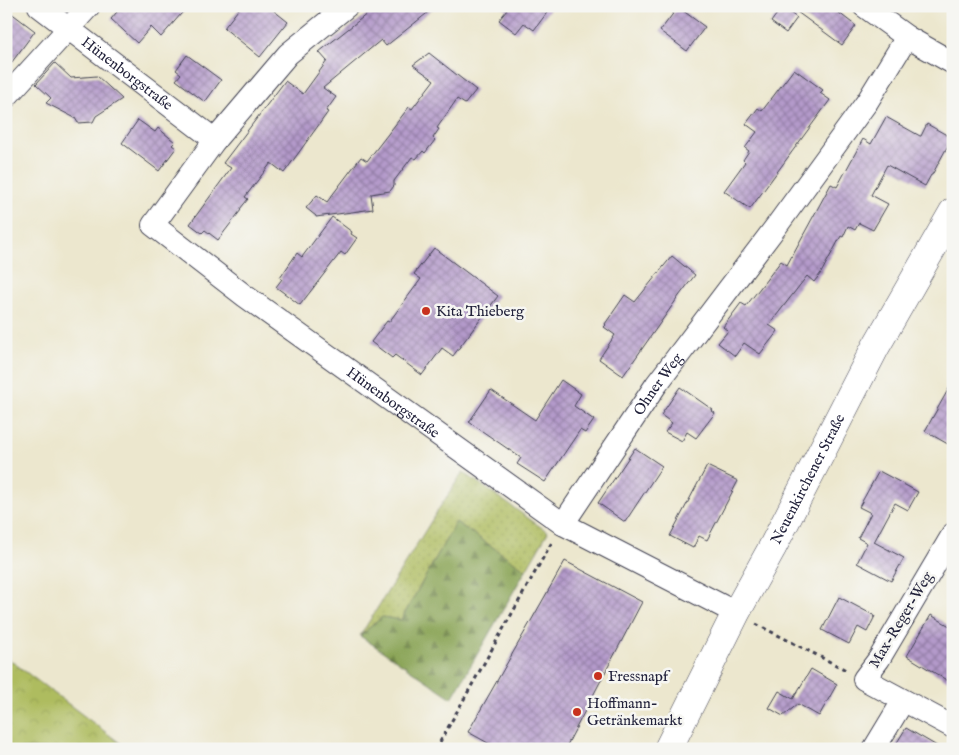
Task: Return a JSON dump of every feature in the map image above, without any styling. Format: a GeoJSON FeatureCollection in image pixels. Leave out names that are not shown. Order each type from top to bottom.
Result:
{"type":"FeatureCollection","features":[{"type":"Feature","properties":{"kind":"street","name":"Hünenborgstraße"},"geometry":{"type":"LineString","coordinates":[[39,6],[215,140]]}},
{"type":"Feature","properties":{"kind":"street"},"geometry":{"type":"LineString","coordinates":[[6,97],[89,6]]}},
{"type":"Feature","properties":{"kind":"street","name":"Hünenborgstraße"},"geometry":{"type":"LineString","coordinates":[[348,6],[288,54],[215,140],[153,225],[245,296],[563,524],[748,619]]}},
{"type":"Feature","properties":{"kind":"street"},"geometry":{"type":"LineString","coordinates":[[864,6],[907,37],[953,63]]}},
{"type":"Feature","properties":{"kind":"street","name":"Ohner Weg"},"geometry":{"type":"LineString","coordinates":[[563,524],[656,385],[778,224],[867,102],[907,37]]}},
{"type":"Feature","properties":{"kind":"street","name":"Neuenkirchener Straße"},"geometry":{"type":"LineString","coordinates":[[668,749],[748,619],[772,548],[875,348],[953,212]]}},
{"type":"Feature","properties":{"kind":"street","name":"Max-Reger-Weg"},"geometry":{"type":"LineString","coordinates":[[953,534],[879,660],[864,679],[953,726]]}},
{"type":"Feature","properties":{"kind":"street"},"geometry":{"type":"LineString","coordinates":[[874,749],[903,700]]}},
{"type":"Feature","properties":{"kind":"path"},"geometry":{"type":"LineString","coordinates":[[436,749],[563,524]]}},
{"type":"Feature","properties":{"kind":"path","name":"Max-Reger-Weg"},"geometry":{"type":"LineString","coordinates":[[748,619],[864,679]]}},
{"type":"Feature","properties":{"kind":"green space"},"geometry":{"type":"Polygon","coordinates":[[[463,472],[548,532],[526,570],[456,522],[401,620],[382,617],[360,636],[438,510],[463,472]]]}},
{"type":"Feature","properties":{"kind":"green space"},"geometry":{"type":"Polygon","coordinates":[[[456,522],[526,570],[452,698],[360,636],[382,617],[401,620],[456,522]]]}},
{"type":"Feature","properties":{"kind":"green space"},"geometry":{"type":"Polygon","coordinates":[[[6,657],[128,749],[6,749],[6,657]]]}},
{"type":"Feature","properties":{"kind":"building"},"geometry":{"type":"Polygon","coordinates":[[[122,6],[188,6],[161,37],[151,27],[137,43],[111,19],[122,6]]]}},
{"type":"Feature","properties":{"kind":"building"},"geometry":{"type":"Polygon","coordinates":[[[241,6],[268,6],[288,22],[260,57],[224,28],[241,6]]]}},
{"type":"Feature","properties":{"kind":"building"},"geometry":{"type":"Polygon","coordinates":[[[377,6],[436,6],[386,46],[381,40],[323,88],[336,97],[326,111],[328,112],[284,173],[271,163],[245,197],[248,199],[218,240],[205,230],[202,233],[190,224],[231,168],[223,163],[285,81],[303,94],[327,61],[319,52],[377,6]]]}},
{"type":"Feature","properties":{"kind":"building"},"geometry":{"type":"Polygon","coordinates":[[[501,6],[552,6],[534,30],[524,23],[516,33],[499,20],[507,10],[501,6]]]}},
{"type":"Feature","properties":{"kind":"building"},"geometry":{"type":"Polygon","coordinates":[[[789,6],[830,6],[856,26],[842,45],[789,6]]]}},
{"type":"Feature","properties":{"kind":"building"},"geometry":{"type":"Polygon","coordinates":[[[678,7],[705,27],[687,51],[660,31],[678,7]]]}},
{"type":"Feature","properties":{"kind":"building"},"geometry":{"type":"Polygon","coordinates":[[[782,7],[797,18],[786,33],[771,22],[782,7]]]}},
{"type":"Feature","properties":{"kind":"building"},"geometry":{"type":"Polygon","coordinates":[[[6,9],[35,31],[6,70],[6,9]]]}},
{"type":"Feature","properties":{"kind":"building"},"geometry":{"type":"Polygon","coordinates":[[[429,53],[476,90],[465,104],[457,99],[437,128],[439,129],[433,138],[435,140],[425,153],[423,151],[416,159],[412,157],[394,181],[394,186],[390,191],[371,194],[373,209],[316,217],[306,208],[317,195],[327,202],[361,157],[367,161],[409,107],[412,109],[434,80],[413,65],[429,53]]]}},
{"type":"Feature","properties":{"kind":"building"},"geometry":{"type":"Polygon","coordinates":[[[187,55],[221,80],[205,102],[176,80],[181,74],[176,70],[187,55]]]}},
{"type":"Feature","properties":{"kind":"building"},"geometry":{"type":"Polygon","coordinates":[[[55,63],[71,78],[97,76],[122,99],[96,116],[93,122],[78,123],[75,118],[46,103],[51,98],[36,84],[55,63]]]}},
{"type":"Feature","properties":{"kind":"building"},"geometry":{"type":"Polygon","coordinates":[[[794,69],[823,90],[820,93],[830,100],[750,209],[724,191],[745,162],[743,160],[749,151],[745,148],[757,132],[746,124],[758,108],[762,111],[794,69]]]}},
{"type":"Feature","properties":{"kind":"building"},"geometry":{"type":"Polygon","coordinates":[[[886,117],[920,136],[927,124],[952,138],[932,175],[925,186],[887,165],[871,195],[888,204],[873,230],[859,223],[855,230],[848,226],[814,282],[807,276],[769,325],[778,331],[760,354],[744,343],[735,356],[718,343],[728,331],[723,327],[741,303],[746,306],[781,261],[787,265],[831,184],[837,187],[863,139],[871,144],[886,117]]]}},
{"type":"Feature","properties":{"kind":"building"},"geometry":{"type":"Polygon","coordinates":[[[138,120],[155,132],[158,128],[175,142],[172,145],[176,148],[159,171],[122,143],[138,120]]]}},
{"type":"Feature","properties":{"kind":"building"},"geometry":{"type":"Polygon","coordinates":[[[332,217],[357,238],[345,255],[341,252],[300,305],[276,287],[297,253],[302,257],[332,217]]]}},
{"type":"Feature","properties":{"kind":"building","name":"Kita Thieberg"},"geometry":{"type":"Polygon","coordinates":[[[434,248],[498,296],[453,356],[442,348],[422,375],[395,355],[392,358],[371,342],[387,321],[389,322],[421,279],[414,274],[434,248]]]}},
{"type":"Feature","properties":{"kind":"building"},"geometry":{"type":"Polygon","coordinates":[[[672,256],[695,275],[623,376],[599,359],[615,335],[604,327],[605,324],[625,295],[635,302],[672,256]]]}},
{"type":"Feature","properties":{"kind":"building"},"geometry":{"type":"Polygon","coordinates":[[[561,380],[581,394],[574,406],[594,420],[585,433],[580,430],[545,482],[517,464],[521,458],[469,422],[491,390],[535,420],[561,380]]]}},
{"type":"Feature","properties":{"kind":"building"},"geometry":{"type":"Polygon","coordinates":[[[953,381],[953,447],[925,431],[953,381]]]}},
{"type":"Feature","properties":{"kind":"building"},"geometry":{"type":"Polygon","coordinates":[[[680,387],[715,413],[696,438],[687,432],[682,441],[665,432],[672,423],[661,415],[680,387]]]}},
{"type":"Feature","properties":{"kind":"building"},"geometry":{"type":"Polygon","coordinates":[[[635,448],[662,466],[625,522],[598,503],[635,448]]]}},
{"type":"Feature","properties":{"kind":"building"},"geometry":{"type":"Polygon","coordinates":[[[707,466],[738,481],[707,540],[699,536],[693,548],[670,536],[707,466]]]}},
{"type":"Feature","properties":{"kind":"building"},"geometry":{"type":"Polygon","coordinates":[[[879,471],[918,492],[908,510],[895,503],[874,542],[904,558],[891,581],[857,563],[867,543],[858,538],[871,513],[859,507],[879,471]]]}},
{"type":"Feature","properties":{"kind":"building"},"geometry":{"type":"Polygon","coordinates":[[[565,561],[642,602],[565,749],[499,749],[468,732],[565,561]]]}},
{"type":"Feature","properties":{"kind":"building"},"geometry":{"type":"Polygon","coordinates":[[[839,597],[875,616],[867,632],[858,627],[849,644],[822,630],[839,597]]]}},
{"type":"Feature","properties":{"kind":"building"},"geometry":{"type":"Polygon","coordinates":[[[931,615],[953,628],[953,684],[907,656],[931,615]]]}},
{"type":"Feature","properties":{"kind":"building"},"geometry":{"type":"Polygon","coordinates":[[[811,669],[837,684],[819,716],[798,704],[783,716],[769,708],[779,691],[793,699],[811,669]]]}},
{"type":"Feature","properties":{"kind":"building"},"geometry":{"type":"Polygon","coordinates":[[[906,728],[942,749],[893,749],[906,728]]]}},
{"type":"Feature","properties":{"kind":"place","name":"Kita Thieberg"},"geometry":{"type":"Point","coordinates":[426,311]}},
{"type":"Feature","properties":{"kind":"place","name":"Fressnapf"},"geometry":{"type":"Point","coordinates":[598,676]}},
{"type":"Feature","properties":{"kind":"place","name":"Hoffmann- Getränkemarkt"},"geometry":{"type":"Point","coordinates":[577,712]}}]}
